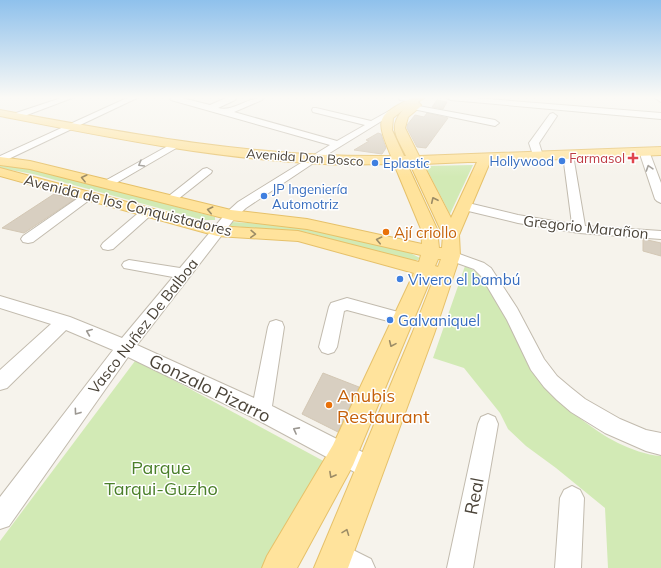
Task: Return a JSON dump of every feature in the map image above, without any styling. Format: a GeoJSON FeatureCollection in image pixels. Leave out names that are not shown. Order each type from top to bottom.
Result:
{"type":"FeatureCollection","features":[{"type":"Feature","properties":{"kind":"main road","name":"Avenida Don Bosco"},"geometry":{"type":"LineString","coordinates":[[58,125],[175,145],[311,160],[356,161],[485,159],[661,151]]}},
{"type":"Feature","properties":{"kind":"main road"},"geometry":{"type":"LineString","coordinates":[[385,125],[386,130],[407,160],[451,235]]}},
{"type":"Feature","properties":{"kind":"main road"},"geometry":{"type":"LineString","coordinates":[[334,562],[423,334],[438,263],[429,228],[407,160],[399,125]]}},
{"type":"Feature","properties":{"kind":"main road"},"geometry":{"type":"LineString","coordinates":[[339,144],[337,151],[339,155],[356,161]]}},
{"type":"Feature","properties":{"kind":"main road"},"geometry":{"type":"LineString","coordinates":[[279,568],[343,455],[403,319],[438,263],[485,159]]}},
{"type":"Feature","properties":{"kind":"main road","name":"Avenida de los Conquistadores"},"geometry":{"type":"LineString","coordinates":[[0,161],[30,165],[231,216],[307,224],[438,263]]}},
{"type":"Feature","properties":{"kind":"main road","name":"Avenida de los Conquistadores"},"geometry":{"type":"LineString","coordinates":[[0,172],[217,231],[298,236],[438,263]]}},
{"type":"Feature","properties":{"kind":"street"},"geometry":{"type":"LineString","coordinates":[[0,161],[75,125]]}},
{"type":"Feature","properties":{"kind":"street"},"geometry":{"type":"LineString","coordinates":[[271,125],[339,144]]}},
{"type":"Feature","properties":{"kind":"street","name":"Vasco Nuñez De Balboa"},"geometry":{"type":"LineString","coordinates":[[0,517],[125,346],[217,231],[231,216],[242,205],[311,160],[372,125]]}},
{"type":"Feature","properties":{"kind":"street"},"geometry":{"type":"LineString","coordinates":[[538,156],[534,144],[547,125]]}},
{"type":"Feature","properties":{"kind":"street"},"geometry":{"type":"LineString","coordinates":[[107,184],[175,145]]}},
{"type":"Feature","properties":{"kind":"street"},"geometry":{"type":"LineString","coordinates":[[644,151],[658,186],[661,199]]}},
{"type":"Feature","properties":{"kind":"street"},"geometry":{"type":"LineString","coordinates":[[568,155],[579,229]]}},
{"type":"Feature","properties":{"kind":"street"},"geometry":{"type":"LineString","coordinates":[[169,201],[207,172]]}},
{"type":"Feature","properties":{"kind":"street"},"geometry":{"type":"LineString","coordinates":[[28,239],[88,196]]}},
{"type":"Feature","properties":{"kind":"street","name":"Gregorio Marañon"},"geometry":{"type":"LineString","coordinates":[[464,206],[518,219],[579,229],[661,235]]}},
{"type":"Feature","properties":{"kind":"street"},"geometry":{"type":"LineString","coordinates":[[108,246],[147,212]]}},
{"type":"Feature","properties":{"kind":"street"},"geometry":{"type":"LineString","coordinates":[[438,263],[479,266],[486,272],[518,326],[533,358],[552,384],[572,400],[610,425],[622,431],[661,444]]}},
{"type":"Feature","properties":{"kind":"street"},"geometry":{"type":"LineString","coordinates":[[129,265],[183,274]]}},
{"type":"Feature","properties":{"kind":"street","name":"Gonzalo Pizarro"},"geometry":{"type":"LineString","coordinates":[[0,302],[64,322],[125,346],[260,411],[370,468]]}},
{"type":"Feature","properties":{"kind":"street"},"geometry":{"type":"LineString","coordinates":[[328,347],[337,307],[342,304],[403,319]]}},
{"type":"Feature","properties":{"kind":"street"},"geometry":{"type":"LineString","coordinates":[[0,382],[64,322]]}},
{"type":"Feature","properties":{"kind":"street"},"geometry":{"type":"LineString","coordinates":[[260,411],[276,327]]}},
{"type":"Feature","properties":{"kind":"street","name":"Real"},"geometry":{"type":"LineString","coordinates":[[460,568],[488,424]]}},
{"type":"Feature","properties":{"kind":"street"},"geometry":{"type":"LineString","coordinates":[[568,568],[572,498]]}},
{"type":"Feature","properties":{"kind":"street"},"geometry":{"type":"LineString","coordinates":[[334,562],[362,568]]}},
{"type":"Feature","properties":{"kind":"green space"},"geometry":{"type":"Polygon","coordinates":[[[0,165],[37,170],[208,215],[215,217],[215,220],[203,220],[33,174],[0,168],[0,165]]]}},
{"type":"Feature","properties":{"kind":"green space"},"geometry":{"type":"Polygon","coordinates":[[[473,165],[450,214],[425,166],[473,165]]]}},
{"type":"Feature","properties":{"kind":"green space"},"geometry":{"type":"Polygon","coordinates":[[[232,222],[307,227],[410,253],[420,258],[413,261],[305,232],[230,226],[229,224],[232,222]]]}},
{"type":"Feature","properties":{"kind":"green space"},"geometry":{"type":"Polygon","coordinates":[[[465,266],[478,274],[499,297],[532,371],[538,380],[558,401],[608,438],[639,451],[661,456],[661,568],[608,568],[605,508],[556,468],[526,446],[508,429],[500,413],[464,368],[433,358],[465,266]]]}},
{"type":"Feature","properties":{"kind":"green space","name":"Parque Tarqui-Guzho"},"geometry":{"type":"Polygon","coordinates":[[[135,361],[140,362],[329,464],[263,568],[0,568],[0,541],[135,361]]]}},
{"type":"Feature","properties":{"kind":"building"},"geometry":{"type":"Polygon","coordinates":[[[407,125],[443,125],[426,148],[417,147],[407,128],[407,125]]]}},
{"type":"Feature","properties":{"kind":"building"},"geometry":{"type":"Polygon","coordinates":[[[378,133],[381,134],[386,148],[382,154],[354,150],[369,141],[366,140],[378,133]]]}},
{"type":"Feature","properties":{"kind":"building"},"geometry":{"type":"Polygon","coordinates":[[[54,194],[75,199],[24,233],[2,228],[54,194]]]}},
{"type":"Feature","properties":{"kind":"building"},"geometry":{"type":"Polygon","coordinates":[[[643,239],[661,243],[661,256],[643,251],[643,239]]]}},
{"type":"Feature","properties":{"kind":"building"},"geometry":{"type":"Polygon","coordinates":[[[323,373],[359,387],[338,432],[302,414],[323,373]]]}},
{"type":"Feature","properties":{"kind":"place","name":"Farmasol"},"geometry":{"type":"Point","coordinates":[633,158]}},
{"type":"Feature","properties":{"kind":"place","name":"Hollywood"},"geometry":{"type":"Point","coordinates":[562,161]}},
{"type":"Feature","properties":{"kind":"place","name":"Eplastic"},"geometry":{"type":"Point","coordinates":[375,163]}},
{"type":"Feature","properties":{"kind":"place","name":"JP Ingeniería Automotriz"},"geometry":{"type":"Point","coordinates":[264,196]}},
{"type":"Feature","properties":{"kind":"place","name":"Ají criollo"},"geometry":{"type":"Point","coordinates":[386,232]}},
{"type":"Feature","properties":{"kind":"place","name":"Vivero el bambú"},"geometry":{"type":"Point","coordinates":[400,279]}},
{"type":"Feature","properties":{"kind":"place","name":"Galvaniquel"},"geometry":{"type":"Point","coordinates":[390,320]}},
{"type":"Feature","properties":{"kind":"place","name":"Anubis Restaurant"},"geometry":{"type":"Point","coordinates":[329,405]}}]}
